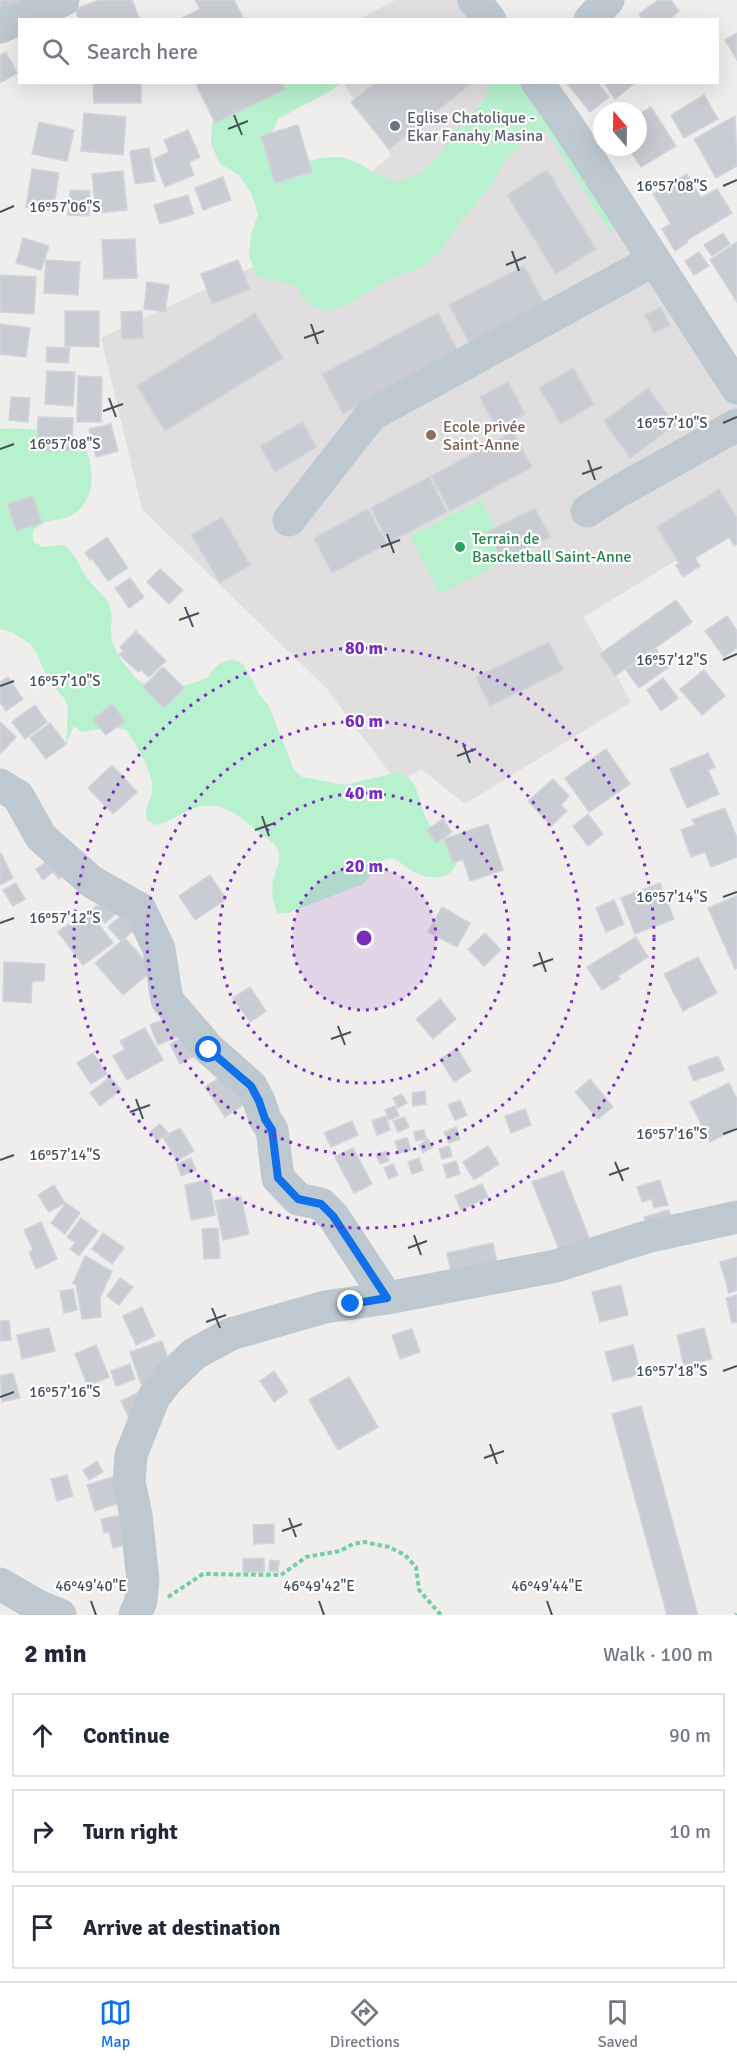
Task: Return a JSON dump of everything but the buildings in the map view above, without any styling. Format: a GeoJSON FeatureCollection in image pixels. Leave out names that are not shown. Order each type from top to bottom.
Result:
{"type":"FeatureCollection","features":[{"type":"Feature","properties":{"kind":"street"},"geometry":{"type":"LineString","coordinates":[[21,18],[63,0]]}},
{"type":"Feature","properties":{"kind":"street"},"geometry":{"type":"LineString","coordinates":[[474,0],[488,18]]}},
{"type":"Feature","properties":{"kind":"street"},"geometry":{"type":"LineString","coordinates":[[592,18],[609,0]]}},
{"type":"Feature","properties":{"kind":"street"},"geometry":{"type":"LineString","coordinates":[[0,27],[18,19]]}},
{"type":"Feature","properties":{"kind":"street"},"geometry":{"type":"LineString","coordinates":[[538,84],[737,388]]}},
{"type":"Feature","properties":{"kind":"street"},"geometry":{"type":"LineString","coordinates":[[289,520],[371,415],[654,260]]}},
{"type":"Feature","properties":{"kind":"street"},"geometry":{"type":"LineString","coordinates":[[587,511],[737,425]]}},
{"type":"Feature","properties":{"kind":"street"},"geometry":{"type":"LineString","coordinates":[[0,785],[18,796],[40,837],[92,882],[140,909],[159,949],[167,999],[209,1050],[251,1086],[259,1101],[265,1119],[272,1130],[278,1178],[298,1199],[321,1204],[333,1216],[387,1298]]}},
{"type":"Feature","properties":{"kind":"street"},"geometry":{"type":"LineString","coordinates":[[138,1608],[142,1580],[141,1557],[129,1482],[131,1455],[154,1397],[168,1379],[194,1354],[231,1334],[325,1308],[556,1266],[646,1237],[737,1217]]}},
{"type":"Feature","properties":{"kind":"street"},"geometry":{"type":"LineString","coordinates":[[0,1584],[38,1606],[60,1615]]}},
{"type":"Feature","properties":{"kind":"path"},"geometry":{"type":"LineString","coordinates":[[138,1608],[171,1596],[203,1574],[280,1575],[306,1557],[340,1551],[364,1542],[389,1547],[405,1555],[416,1567],[419,1590],[441,1615]]}},
{"type":"Feature","properties":{"kind":"shaded area"},"geometry":{"type":"Polygon","coordinates":[[[395,0],[486,0],[501,18],[362,18],[395,0]]]}},
{"type":"Feature","properties":{"kind":"shaded area","name":"Ecole privée Saint-Anne"},"geometry":{"type":"Polygon","coordinates":[[[344,84],[549,84],[593,149],[593,156],[598,156],[737,360],[737,523],[584,617],[631,702],[465,804],[421,769],[398,784],[327,689],[142,509],[101,338],[268,260],[391,155],[344,84]]]}},
{"type":"Feature","properties":{"kind":"green space"},"geometry":{"type":"Polygon","coordinates":[[[287,84],[339,84],[278,119],[270,138],[298,166],[319,158],[341,157],[361,164],[378,176],[399,182],[420,173],[442,152],[453,133],[484,100],[489,84],[545,84],[628,218],[610,232],[547,131],[537,133],[528,138],[506,159],[491,186],[463,218],[440,252],[423,266],[384,282],[348,304],[328,312],[308,304],[295,286],[256,276],[249,255],[251,235],[258,214],[251,193],[239,175],[220,164],[211,144],[212,123],[287,84]]]}},
{"type":"Feature","properties":{"kind":"green space"},"geometry":{"type":"Polygon","coordinates":[[[0,429],[44,431],[65,437],[85,447],[92,474],[86,502],[69,517],[49,521],[33,530],[33,541],[42,547],[64,545],[72,552],[88,579],[104,596],[112,616],[111,636],[114,647],[125,665],[141,682],[156,687],[175,687],[208,677],[215,667],[229,660],[233,659],[243,664],[258,693],[269,706],[294,770],[302,777],[345,785],[398,772],[408,777],[415,785],[430,825],[458,844],[458,861],[451,872],[438,877],[430,877],[413,872],[393,858],[383,860],[363,884],[288,913],[277,913],[272,888],[279,855],[270,840],[231,811],[215,806],[196,808],[156,825],[147,820],[146,808],[152,792],[151,777],[126,730],[112,727],[82,732],[74,726],[66,744],[68,708],[64,698],[49,682],[30,644],[12,632],[0,629],[0,429]]]}},
{"type":"Feature","properties":{"kind":"green space","name":"Terrain de Bascketball Saint-Anne"},"geometry":{"type":"Polygon","coordinates":[[[481,500],[511,558],[440,594],[410,536],[481,500]]]}},
{"type":"Feature","properties":{"kind":"place","name":"Eglise Chatolique - Ekar Fanahy Masina"},"geometry":{"type":"Point","coordinates":[395,126]}},
{"type":"Feature","properties":{"kind":"place","name":"Ecole privée Saint-Anne"},"geometry":{"type":"Point","coordinates":[431,435]}},
{"type":"Feature","properties":{"kind":"place","name":"Terrain de Bascketball Saint-Anne"},"geometry":{"type":"Point","coordinates":[460,547]}},
{"type":"Feature","properties":{"kind":"route"},"geometry":{"type":"LineString","coordinates":[[209,1050],[251,1086],[272,1130],[278,1178],[298,1199],[321,1204],[333,1216],[387,1298],[351,1304]]}}]}
